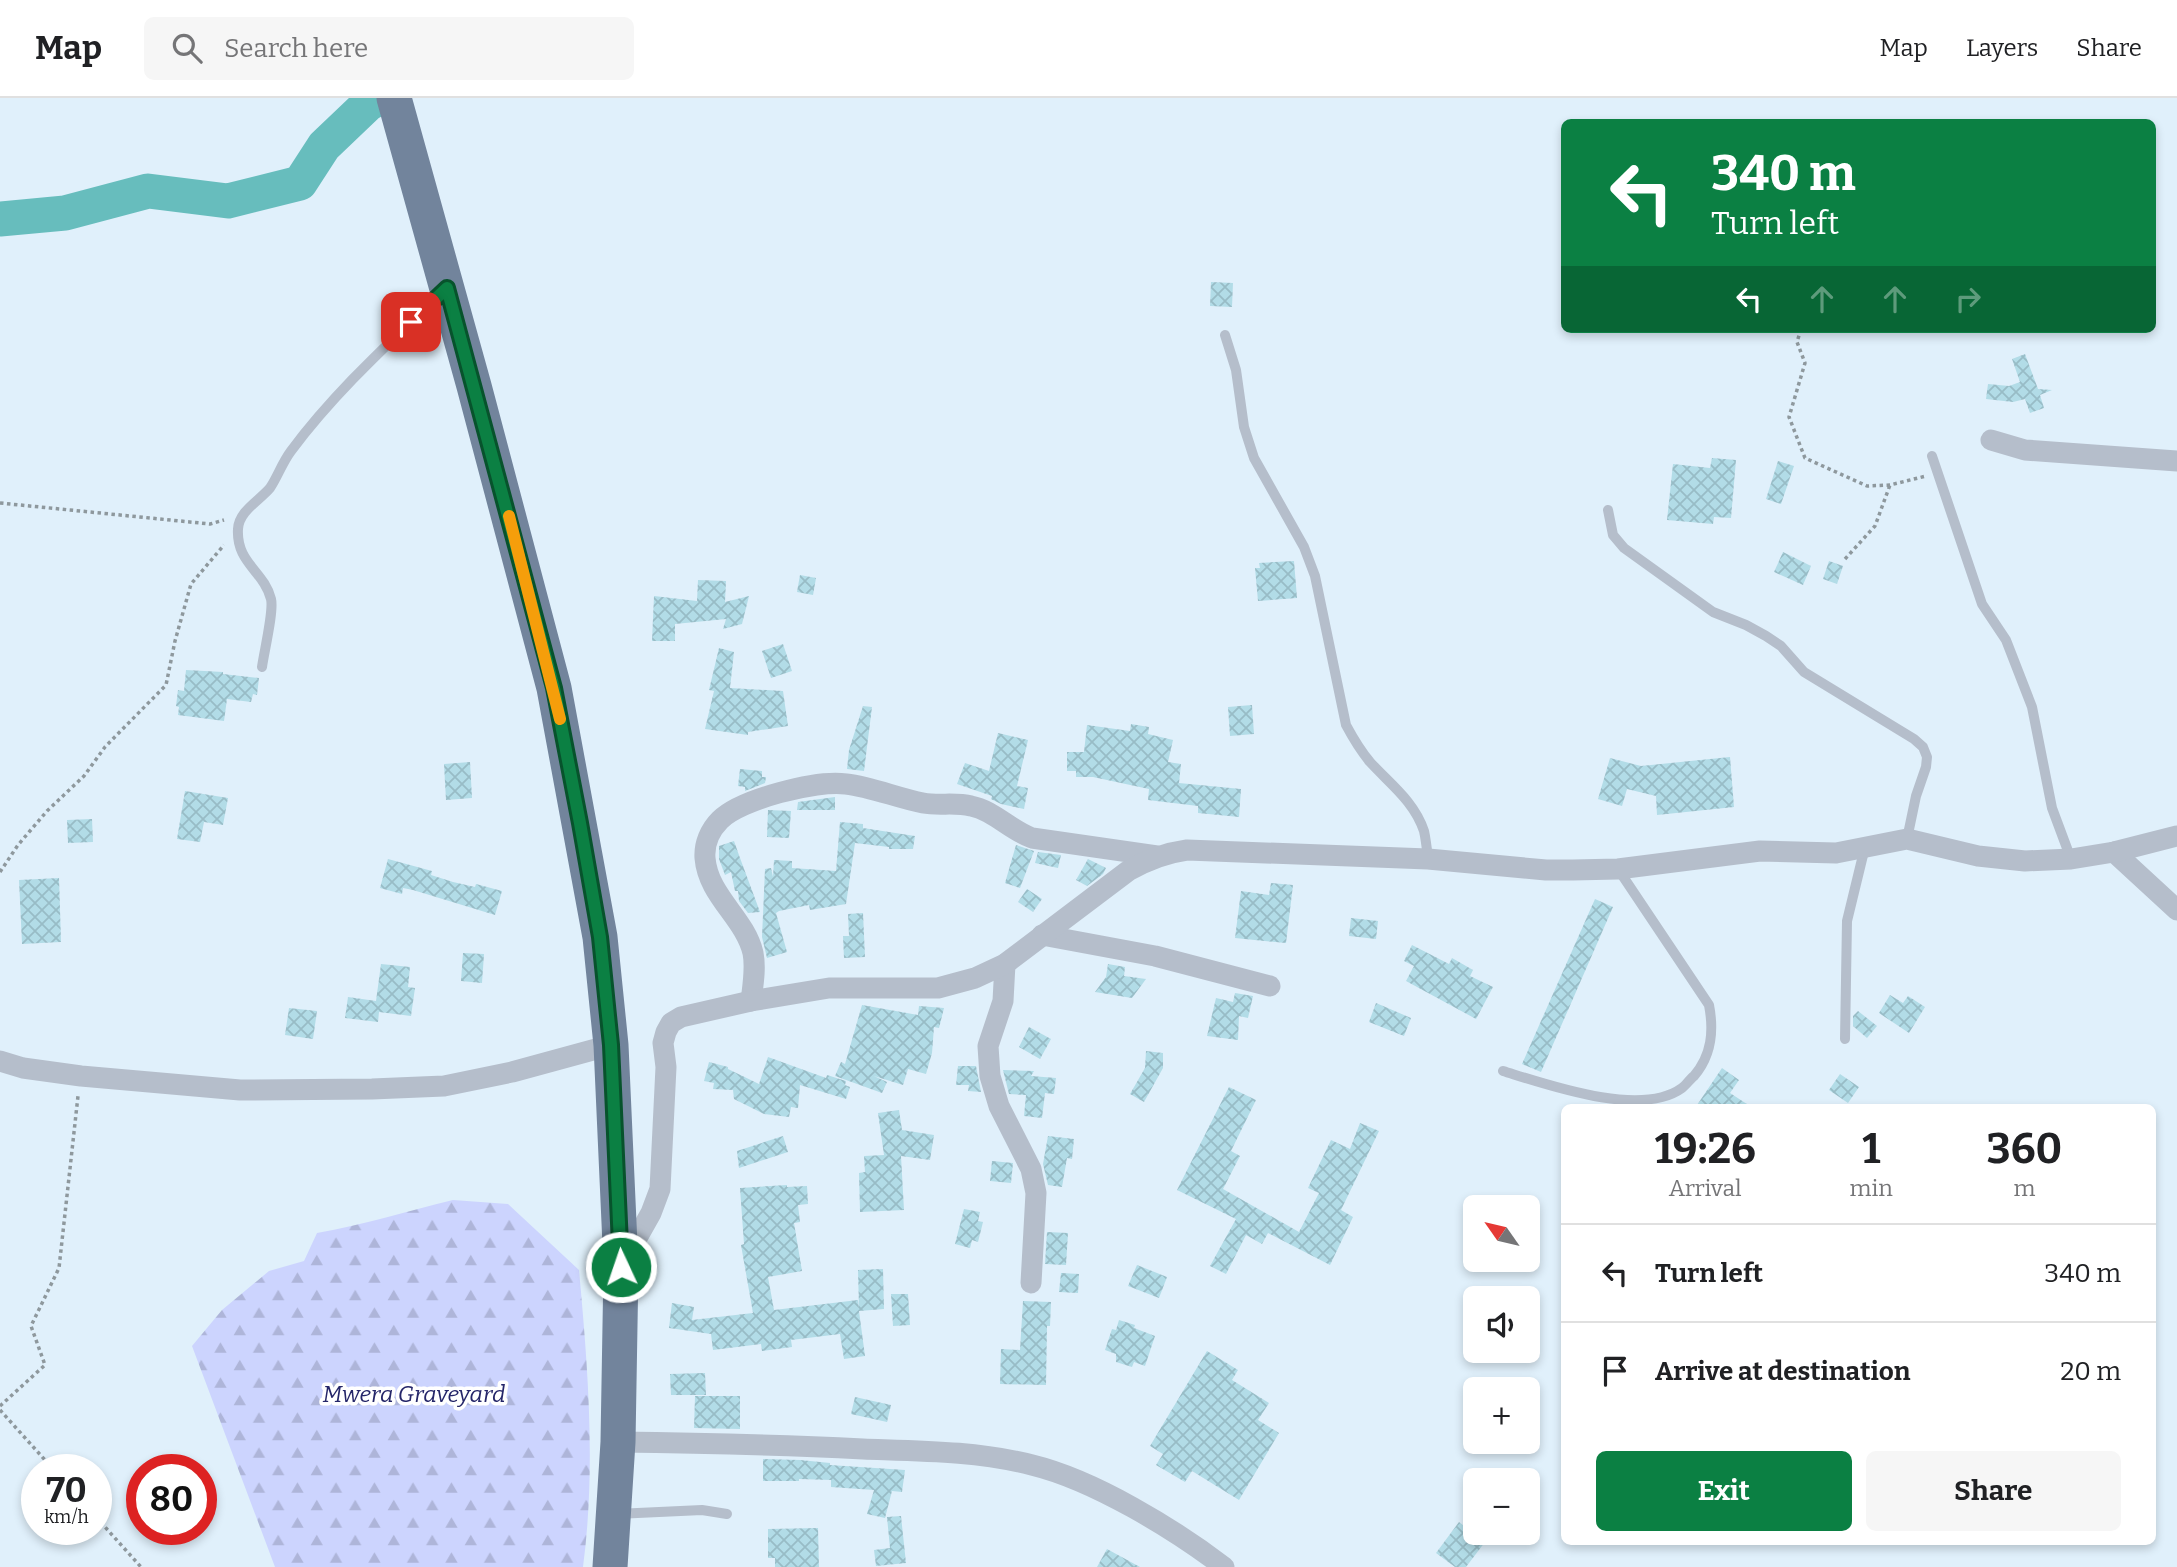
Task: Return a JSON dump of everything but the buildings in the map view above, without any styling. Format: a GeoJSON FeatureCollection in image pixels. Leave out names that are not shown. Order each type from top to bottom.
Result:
{"type":"FeatureCollection","features":[{"type":"Feature","properties":{"kind":"highway"},"geometry":{"type":"LineString","coordinates":[[394,98],[554,688],[600,937],[611,1045],[621,1267],[618,1442],[610,1567]]}},
{"type":"Feature","properties":{"kind":"street"},"geometry":{"type":"LineString","coordinates":[[1991,440],[2025,450],[2177,461]]}},
{"type":"Feature","properties":{"kind":"street"},"geometry":{"type":"LineString","coordinates":[[751,1000],[753,953],[748,939],[716,891],[705,859],[706,845],[712,830],[721,818],[735,809],[796,788],[846,784],[923,803],[973,806],[1032,838],[1159,856]]}},
{"type":"Feature","properties":{"kind":"street"},"geometry":{"type":"LineString","coordinates":[[621,1267],[651,1213],[660,1189],[666,1032],[671,1023],[681,1017],[751,1000],[829,988],[938,988],[975,978],[1005,964],[1128,871],[1159,856],[1186,850],[1429,859],[1546,870],[1618,869],[1760,851],[1836,853],[1907,839],[1978,856],[2025,861],[2071,859],[2114,852],[2177,836]]}},
{"type":"Feature","properties":{"kind":"street"},"geometry":{"type":"LineString","coordinates":[[2114,852],[2177,910]]}},
{"type":"Feature","properties":{"kind":"street"},"geometry":{"type":"LineString","coordinates":[[1042,935],[1155,956],[1270,986]]}},
{"type":"Feature","properties":{"kind":"street"},"geometry":{"type":"LineString","coordinates":[[1005,964],[1003,1001],[989,1046],[990,1076],[999,1106],[1031,1170],[1036,1193],[1031,1283]]}},
{"type":"Feature","properties":{"kind":"street"},"geometry":{"type":"LineString","coordinates":[[0,1061],[23,1068],[81,1076],[240,1090],[444,1086],[512,1072],[611,1045]]}},
{"type":"Feature","properties":{"kind":"street"},"geometry":{"type":"LineString","coordinates":[[618,1442],[975,1453],[1035,1465],[1126,1504],[1173,1531],[1224,1567]]}},
{"type":"Feature","properties":{"kind":"lane"},"geometry":{"type":"LineString","coordinates":[[262,667],[272,601],[243,557],[239,548],[238,526],[250,507],[276,479],[292,450],[358,373],[447,288]]}},
{"type":"Feature","properties":{"kind":"lane"},"geometry":{"type":"LineString","coordinates":[[1225,335],[1236,370],[1244,427],[1254,458],[1304,547],[1315,576],[1346,725],[1371,763],[1398,789],[1414,811],[1424,832],[1429,859]]}},
{"type":"Feature","properties":{"kind":"lane"},"geometry":{"type":"LineString","coordinates":[[1932,456],[1982,604],[2006,640],[2032,707],[2052,808],[2071,859]]}},
{"type":"Feature","properties":{"kind":"lane"},"geometry":{"type":"LineString","coordinates":[[1608,510],[1613,535],[1624,548],[1713,612],[1766,636],[1781,646],[1804,672],[1923,747],[1927,757],[1926,767],[1916,796],[1907,839]]}},
{"type":"Feature","properties":{"kind":"lane"},"geometry":{"type":"LineString","coordinates":[[1845,1039],[1847,921],[1866,847]]}},
{"type":"Feature","properties":{"kind":"lane"},"geometry":{"type":"LineString","coordinates":[[1503,1072],[1583,1096],[1657,1098],[1682,1088],[1700,1069],[1710,1047],[1713,1025],[1709,1005],[1618,869]]}},
{"type":"Feature","properties":{"kind":"lane"},"geometry":{"type":"LineString","coordinates":[[614,1514],[702,1510],[727,1514]]}},
{"type":"Feature","properties":{"kind":"path"},"geometry":{"type":"LineString","coordinates":[[1800,333],[1797,342],[1805,363],[1790,417],[1805,458],[1867,486],[1890,485],[1938,473]]}},
{"type":"Feature","properties":{"kind":"path"},"geometry":{"type":"LineString","coordinates":[[1845,559],[1875,526],[1890,485]]}},
{"type":"Feature","properties":{"kind":"path"},"geometry":{"type":"LineString","coordinates":[[0,503],[210,524],[250,507]]}},
{"type":"Feature","properties":{"kind":"path"},"geometry":{"type":"LineString","coordinates":[[0,872],[18,845],[47,811],[84,776],[104,747],[166,685],[191,584],[238,526]]}},
{"type":"Feature","properties":{"kind":"path"},"geometry":{"type":"LineString","coordinates":[[40,1454],[0,1408],[45,1365],[32,1326],[59,1268],[81,1076]]}},
{"type":"Feature","properties":{"kind":"path"},"geometry":{"type":"LineString","coordinates":[[112,1535],[141,1567]]}},
{"type":"Feature","properties":{"kind":"shaded area"},"geometry":{"type":"Polygon","coordinates":[[[0,98],[2177,98],[2177,1567],[0,1567],[0,98]]]}},
{"type":"Feature","properties":{"kind":"green space","name":"Mwera Graveyard"},"geometry":{"type":"Polygon","coordinates":[[[453,1200],[508,1204],[579,1270],[588,1381],[590,1456],[583,1567],[275,1567],[192,1346],[222,1310],[269,1271],[304,1261],[317,1233],[453,1200]]]}},
{"type":"Feature","properties":{"kind":"waterway"},"geometry":{"type":"LineString","coordinates":[[0,219],[65,213],[148,191],[228,201],[300,183],[324,146],[375,100]]}},
{"type":"Feature","properties":{"kind":"slow traffic"},"geometry":{"type":"LineString","coordinates":[[509,516],[560,719]]}},
{"type":"Feature","properties":{"kind":"route"},"geometry":{"type":"LineString","coordinates":[[411,322],[447,288],[554,688],[600,937],[611,1045],[621,1267]]}}]}
